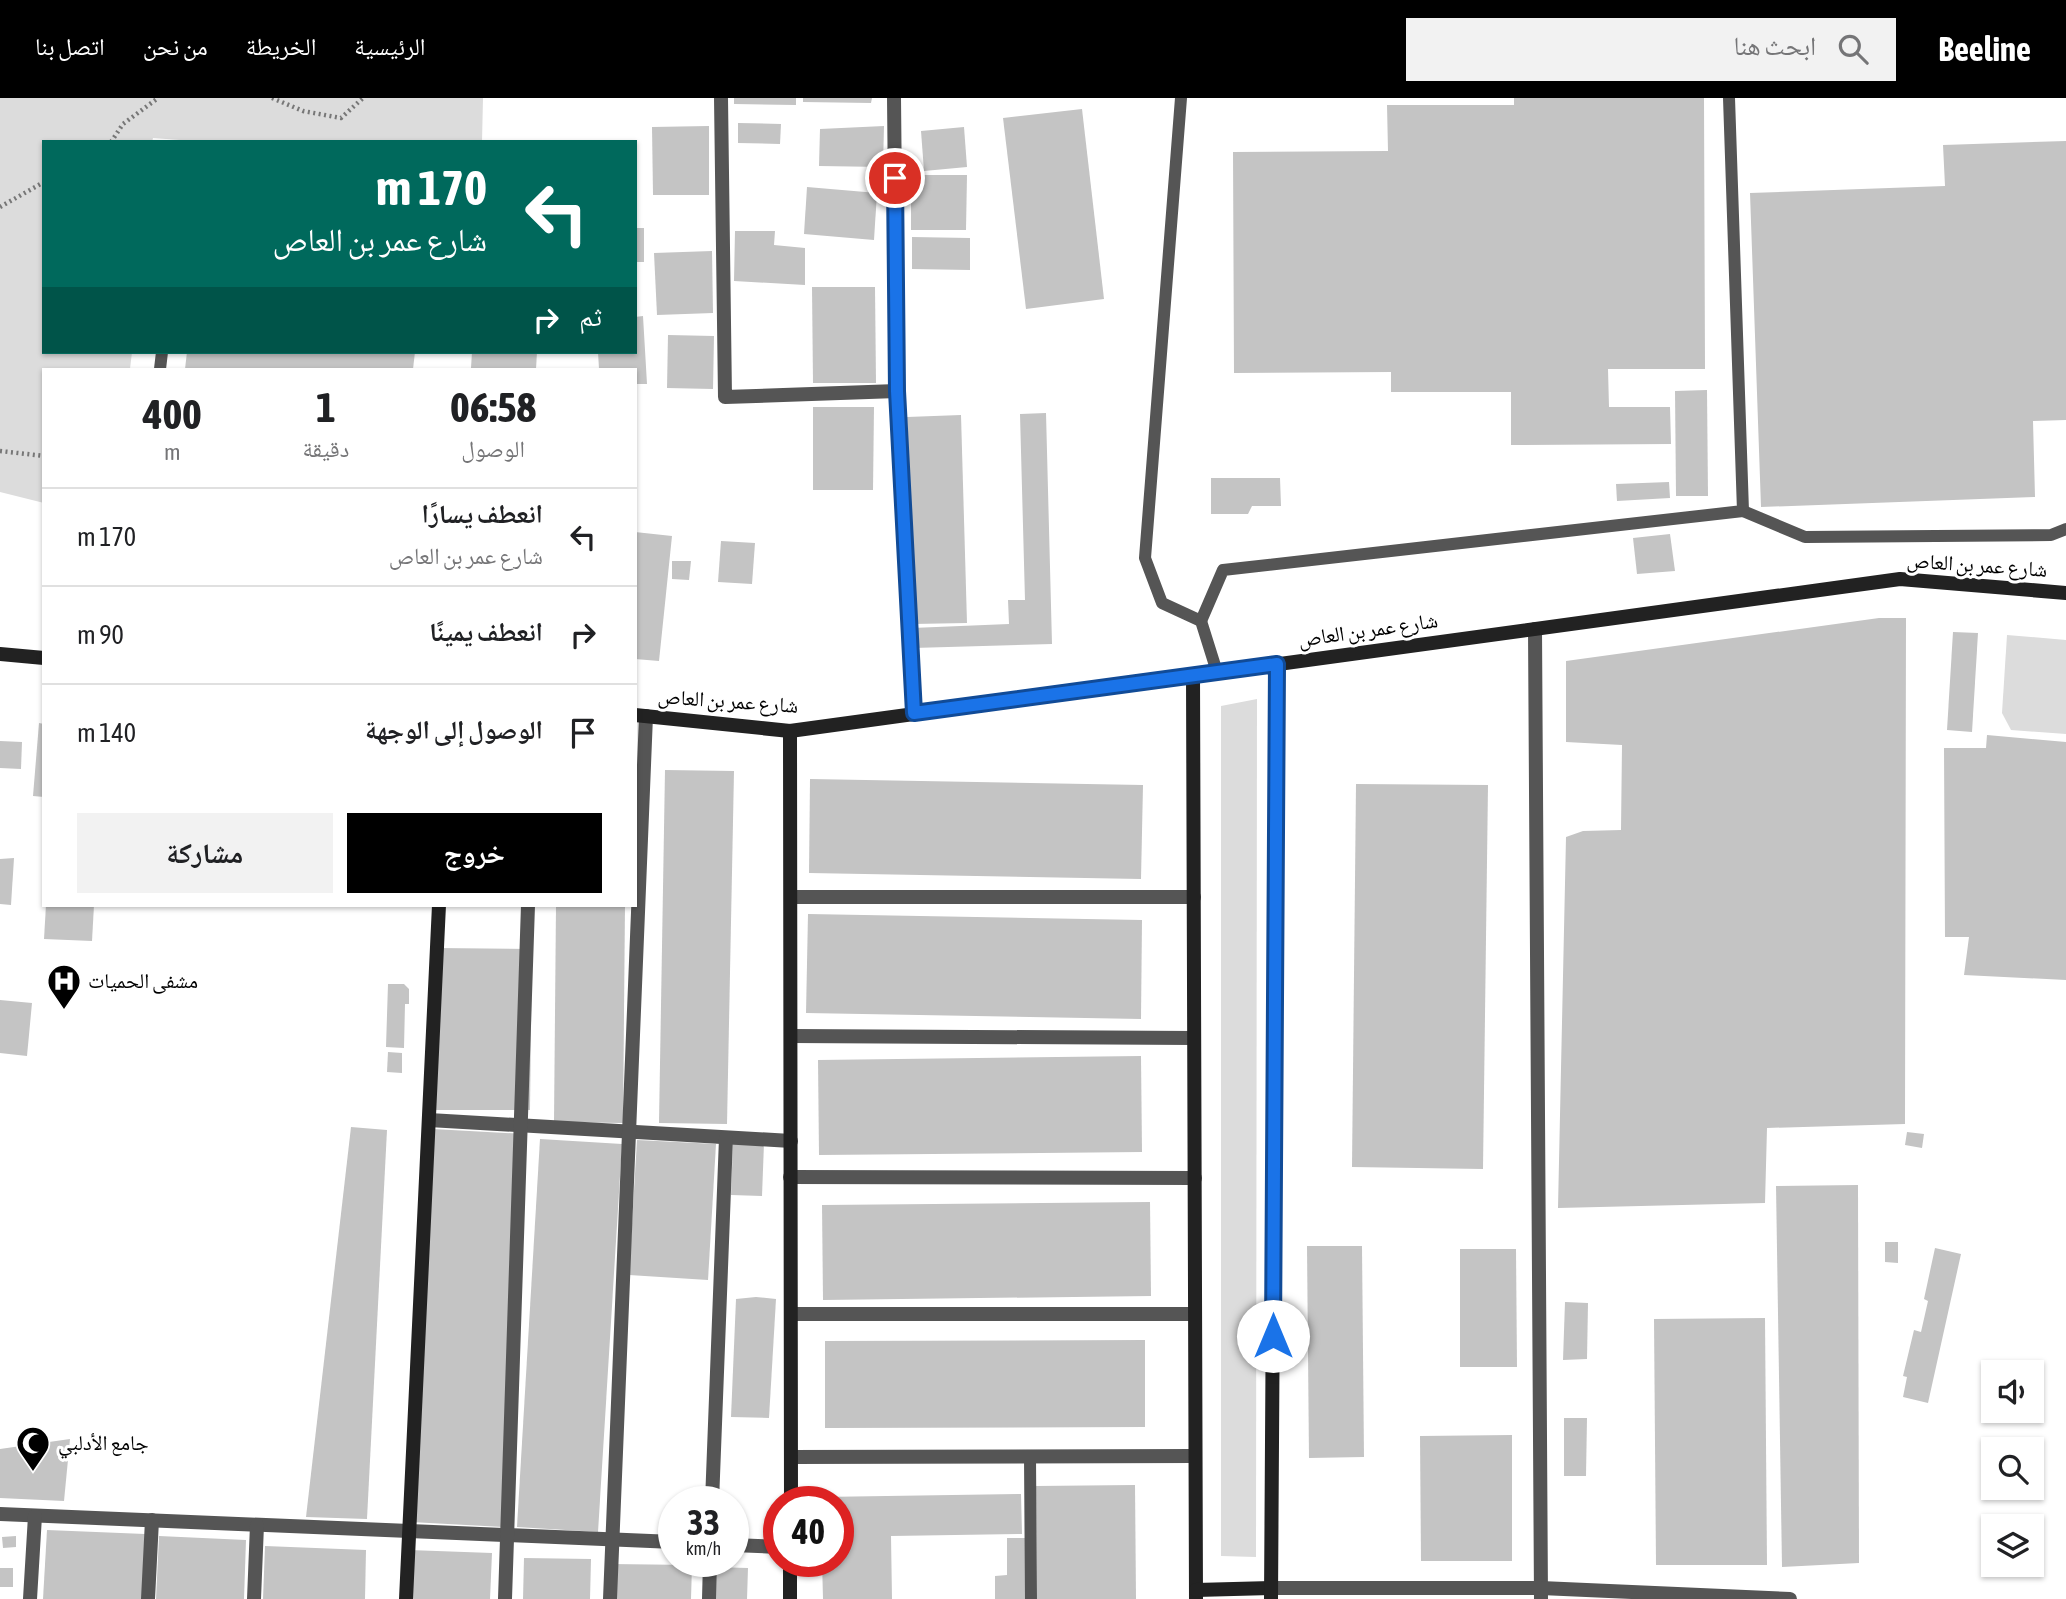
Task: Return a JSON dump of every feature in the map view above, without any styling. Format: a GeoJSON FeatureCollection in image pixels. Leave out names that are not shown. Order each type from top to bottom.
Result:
{"type":"FeatureCollection","features":[{"type":"Feature","properties":{"kind":"street"},"geometry":{"type":"LineString","coordinates":[[721,98],[724,397],[897,391]]}},
{"type":"Feature","properties":{"kind":"street"},"geometry":{"type":"LineString","coordinates":[[894,98],[897,391],[914,713]]}},
{"type":"Feature","properties":{"kind":"street","name":"شارع عمر بن العاص"},"geometry":{"type":"LineString","coordinates":[[641,716],[790,731],[1900,579],[2066,593]]}},
{"type":"Feature","properties":{"kind":"street"},"geometry":{"type":"LineString","coordinates":[[1535,629],[1541,1593]]}},
{"type":"Feature","properties":{"kind":"street"},"geometry":{"type":"LineString","coordinates":[[0,654],[42,658]]}},
{"type":"Feature","properties":{"kind":"street"},"geometry":{"type":"LineString","coordinates":[[1271,1593],[1277,664]]}},
{"type":"Feature","properties":{"kind":"street"},"geometry":{"type":"LineString","coordinates":[[1193,675],[1196,1594],[1541,1593],[1790,1599]]}},
{"type":"Feature","properties":{"kind":"street"},"geometry":{"type":"LineString","coordinates":[[637,867],[641,716]]}},
{"type":"Feature","properties":{"kind":"street"},"geometry":{"type":"LineString","coordinates":[[790,731],[791,1486]]}},
{"type":"Feature","properties":{"kind":"street"},"geometry":{"type":"LineString","coordinates":[[791,897],[1194,897]]}},
{"type":"Feature","properties":{"kind":"street"},"geometry":{"type":"LineString","coordinates":[[406,1599],[439,907]]}},
{"type":"Feature","properties":{"kind":"street"},"geometry":{"type":"LineString","coordinates":[[505,1599],[528,907]]}},
{"type":"Feature","properties":{"kind":"street"},"geometry":{"type":"LineString","coordinates":[[610,1599],[630,1132],[636,907]]}},
{"type":"Feature","properties":{"kind":"street"},"geometry":{"type":"LineString","coordinates":[[791,1036],[1194,1038]]}},
{"type":"Feature","properties":{"kind":"street"},"geometry":{"type":"LineString","coordinates":[[429,1120],[791,1141]]}},
{"type":"Feature","properties":{"kind":"street"},"geometry":{"type":"LineString","coordinates":[[713,1486],[726,1138]]}},
{"type":"Feature","properties":{"kind":"street"},"geometry":{"type":"LineString","coordinates":[[790,1177],[1195,1178]]}},
{"type":"Feature","properties":{"kind":"street"},"geometry":{"type":"LineString","coordinates":[[791,1314],[1195,1314]]}},
{"type":"Feature","properties":{"kind":"street"},"geometry":{"type":"LineString","coordinates":[[791,1457],[1195,1457]]}},
{"type":"Feature","properties":{"kind":"street"},"geometry":{"type":"LineString","coordinates":[[0,1514],[658,1541]]}},
{"type":"Feature","properties":{"kind":"street"},"geometry":{"type":"LineString","coordinates":[[30,1599],[35,1516]]}},
{"type":"Feature","properties":{"kind":"street"},"geometry":{"type":"LineString","coordinates":[[148,1599],[152,1520]]}},
{"type":"Feature","properties":{"kind":"street"},"geometry":{"type":"LineString","coordinates":[[254,1599],[257,1525]]}},
{"type":"Feature","properties":{"kind":"street"},"geometry":{"type":"LineString","coordinates":[[709,1599],[710,1577]]}},
{"type":"Feature","properties":{"kind":"street"},"geometry":{"type":"LineString","coordinates":[[790,1577],[790,1599]]}},
{"type":"Feature","properties":{"kind":"lane"},"geometry":{"type":"LineString","coordinates":[[1181,98],[1145,558],[1162,603],[1201,621]]}},
{"type":"Feature","properties":{"kind":"lane"},"geometry":{"type":"LineString","coordinates":[[1729,98],[1742,511]]}},
{"type":"Feature","properties":{"kind":"lane"},"geometry":{"type":"LineString","coordinates":[[1217,672],[1201,621],[1223,570],[1742,511],[1805,537],[2051,536],[2066,529]]}},
{"type":"Feature","properties":{"kind":"lane"},"geometry":{"type":"LineString","coordinates":[[1030,1457],[1031,1599]]}},
{"type":"Feature","properties":{"kind":"path"},"geometry":{"type":"LineString","coordinates":[[112,140],[123,124],[158,98]]}},
{"type":"Feature","properties":{"kind":"path"},"geometry":{"type":"LineString","coordinates":[[272,98],[303,111],[341,118],[362,98]]}},
{"type":"Feature","properties":{"kind":"path"},"geometry":{"type":"LineString","coordinates":[[0,208],[42,183]]}},
{"type":"Feature","properties":{"kind":"path"},"geometry":{"type":"LineString","coordinates":[[0,451],[42,456]]}},
{"type":"Feature","properties":{"kind":"shaded area"},"geometry":{"type":"Polygon","coordinates":[[[0,98],[483,98],[482,140],[42,140],[42,354],[132,354],[130,368],[42,368],[42,502],[0,492],[0,98]]]}},
{"type":"Feature","properties":{"kind":"shaded area"},"geometry":{"type":"Polygon","coordinates":[[[2007,635],[2066,640],[2066,734],[2011,730],[2002,713],[2007,635]]]}},
{"type":"Feature","properties":{"kind":"shaded area"},"geometry":{"type":"Polygon","coordinates":[[[1257,699],[1256,1557],[1221,1556],[1221,706],[1257,699]]]}},
{"type":"Feature","properties":{"kind":"building"},"geometry":{"type":"Polygon","coordinates":[[[734,98],[796,98],[796,105],[734,104],[734,98]]]}},
{"type":"Feature","properties":{"kind":"building"},"geometry":{"type":"Polygon","coordinates":[[[803,98],[872,98],[871,103],[803,102],[803,98]]]}},
{"type":"Feature","properties":{"kind":"building"},"geometry":{"type":"Polygon","coordinates":[[[1514,98],[1704,98],[1705,369],[1608,369],[1609,407],[1670,407],[1671,444],[1511,445],[1511,392],[1391,392],[1391,372],[1234,373],[1233,152],[1388,151],[1387,105],[1514,105],[1514,98]]]}},
{"type":"Feature","properties":{"kind":"building"},"geometry":{"type":"Polygon","coordinates":[[[1082,109],[1104,299],[1026,309],[1003,118],[1082,109]]]}},
{"type":"Feature","properties":{"kind":"building"},"geometry":{"type":"Polygon","coordinates":[[[738,123],[781,124],[780,144],[738,143],[738,123]]]}},
{"type":"Feature","properties":{"kind":"building"},"geometry":{"type":"Polygon","coordinates":[[[709,126],[709,195],[653,195],[652,127],[709,126]]]}},
{"type":"Feature","properties":{"kind":"building"},"geometry":{"type":"Polygon","coordinates":[[[884,126],[883,167],[819,166],[820,129],[884,126]]]}},
{"type":"Feature","properties":{"kind":"building"},"geometry":{"type":"Polygon","coordinates":[[[964,127],[967,167],[924,171],[921,131],[964,127]]]}},
{"type":"Feature","properties":{"kind":"building"},"geometry":{"type":"Polygon","coordinates":[[[2066,141],[2066,420],[2033,421],[2035,497],[1761,507],[1750,193],[1945,186],[1943,145],[2066,141]]]}},
{"type":"Feature","properties":{"kind":"building"},"geometry":{"type":"Polygon","coordinates":[[[911,175],[967,175],[966,230],[911,230],[911,175]]]}},
{"type":"Feature","properties":{"kind":"building"},"geometry":{"type":"Polygon","coordinates":[[[807,187],[877,193],[874,240],[804,234],[807,187]]]}},
{"type":"Feature","properties":{"kind":"building"},"geometry":{"type":"Polygon","coordinates":[[[637,228],[644,228],[644,262],[637,262],[637,228]]]}},
{"type":"Feature","properties":{"kind":"building"},"geometry":{"type":"Polygon","coordinates":[[[735,231],[775,231],[774,245],[805,248],[805,285],[734,281],[735,231]]]}},
{"type":"Feature","properties":{"kind":"building"},"geometry":{"type":"Polygon","coordinates":[[[912,237],[970,238],[970,270],[912,269],[912,237]]]}},
{"type":"Feature","properties":{"kind":"building"},"geometry":{"type":"Polygon","coordinates":[[[712,251],[713,313],[657,315],[654,253],[712,251]]]}},
{"type":"Feature","properties":{"kind":"building"},"geometry":{"type":"Polygon","coordinates":[[[812,287],[875,287],[876,383],[813,383],[812,287]]]}},
{"type":"Feature","properties":{"kind":"building"},"geometry":{"type":"Polygon","coordinates":[[[643,316],[647,384],[637,384],[637,368],[599,368],[598,354],[637,354],[637,317],[643,316]]]}},
{"type":"Feature","properties":{"kind":"building"},"geometry":{"type":"Polygon","coordinates":[[[668,335],[714,336],[713,389],[667,388],[668,335]]]}},
{"type":"Feature","properties":{"kind":"building"},"geometry":{"type":"Polygon","coordinates":[[[187,354],[415,354],[413,368],[185,368],[187,354]]]}},
{"type":"Feature","properties":{"kind":"building"},"geometry":{"type":"Polygon","coordinates":[[[472,354],[537,354],[536,368],[471,368],[472,354]]]}},
{"type":"Feature","properties":{"kind":"building"},"geometry":{"type":"Polygon","coordinates":[[[1707,390],[1708,496],[1676,496],[1675,391],[1707,390]]]}},
{"type":"Feature","properties":{"kind":"building"},"geometry":{"type":"Polygon","coordinates":[[[813,407],[874,407],[873,490],[813,490],[813,407]]]}},
{"type":"Feature","properties":{"kind":"building"},"geometry":{"type":"Polygon","coordinates":[[[1046,413],[1052,644],[913,648],[912,628],[1009,624],[1008,600],[1025,600],[1020,414],[1046,413]]]}},
{"type":"Feature","properties":{"kind":"building"},"geometry":{"type":"Polygon","coordinates":[[[961,415],[967,623],[913,624],[907,417],[961,415]]]}},
{"type":"Feature","properties":{"kind":"building"},"geometry":{"type":"Polygon","coordinates":[[[1211,478],[1280,478],[1281,506],[1252,506],[1248,514],[1211,514],[1211,478]]]}},
{"type":"Feature","properties":{"kind":"building"},"geometry":{"type":"Polygon","coordinates":[[[1669,482],[1670,498],[1617,501],[1616,484],[1669,482]]]}},
{"type":"Feature","properties":{"kind":"building"},"geometry":{"type":"Polygon","coordinates":[[[637,532],[672,536],[659,661],[637,659],[637,532]]]}},
{"type":"Feature","properties":{"kind":"building"},"geometry":{"type":"Polygon","coordinates":[[[1670,534],[1675,571],[1637,574],[1633,538],[1670,534]]]}},
{"type":"Feature","properties":{"kind":"building"},"geometry":{"type":"Polygon","coordinates":[[[721,541],[755,543],[752,584],[718,582],[721,541]]]}},
{"type":"Feature","properties":{"kind":"building"},"geometry":{"type":"Polygon","coordinates":[[[672,561],[691,561],[689,580],[672,579],[672,561]]]}},
{"type":"Feature","properties":{"kind":"building"},"geometry":{"type":"Polygon","coordinates":[[[1879,618],[1906,618],[1905,1124],[1767,1128],[1765,1203],[1558,1208],[1566,837],[1583,831],[1621,830],[1622,745],[1566,742],[1566,661],[1879,618]]]}},
{"type":"Feature","properties":{"kind":"building"},"geometry":{"type":"Polygon","coordinates":[[[1953,632],[1978,633],[1972,732],[1947,730],[1953,632]]]}},
{"type":"Feature","properties":{"kind":"building"},"geometry":{"type":"Polygon","coordinates":[[[39,723],[42,724],[42,797],[33,796],[39,723]]]}},
{"type":"Feature","properties":{"kind":"building"},"geometry":{"type":"Polygon","coordinates":[[[1987,735],[2066,742],[2066,980],[1964,975],[1969,937],[1945,937],[1944,748],[1986,748],[1987,735]]]}},
{"type":"Feature","properties":{"kind":"building"},"geometry":{"type":"Polygon","coordinates":[[[0,741],[22,742],[21,769],[0,768],[0,741]]]}},
{"type":"Feature","properties":{"kind":"building"},"geometry":{"type":"Polygon","coordinates":[[[665,770],[734,771],[727,1124],[659,1123],[665,770]]]}},
{"type":"Feature","properties":{"kind":"building"},"geometry":{"type":"Polygon","coordinates":[[[810,779],[1143,785],[1141,879],[809,873],[810,779]]]}},
{"type":"Feature","properties":{"kind":"building"},"geometry":{"type":"Polygon","coordinates":[[[1356,784],[1488,785],[1483,1169],[1352,1167],[1356,784]]]}},
{"type":"Feature","properties":{"kind":"building"},"geometry":{"type":"Polygon","coordinates":[[[14,858],[11,905],[0,904],[0,859],[14,858]]]}},
{"type":"Feature","properties":{"kind":"building"},"geometry":{"type":"Polygon","coordinates":[[[46,907],[94,907],[92,941],[44,939],[46,907]]]}},
{"type":"Feature","properties":{"kind":"building"},"geometry":{"type":"Polygon","coordinates":[[[556,907],[625,907],[623,1123],[554,1122],[556,907]]]}},
{"type":"Feature","properties":{"kind":"building"},"geometry":{"type":"Polygon","coordinates":[[[808,914],[1142,920],[1141,1019],[806,1013],[808,914]]]}},
{"type":"Feature","properties":{"kind":"building"},"geometry":{"type":"Polygon","coordinates":[[[437,948],[532,949],[530,1110],[436,1110],[437,948]]]}},
{"type":"Feature","properties":{"kind":"building"},"geometry":{"type":"Polygon","coordinates":[[[388,984],[404,984],[409,989],[409,1004],[405,1004],[404,1048],[386,1047],[388,984]]]}},
{"type":"Feature","properties":{"kind":"building"},"geometry":{"type":"Polygon","coordinates":[[[0,1000],[32,1003],[27,1056],[0,1053],[0,1000]]]}},
{"type":"Feature","properties":{"kind":"building"},"geometry":{"type":"Polygon","coordinates":[[[388,1052],[402,1053],[402,1073],[387,1072],[388,1052]]]}},
{"type":"Feature","properties":{"kind":"building"},"geometry":{"type":"Polygon","coordinates":[[[1141,1056],[1142,1152],[819,1155],[818,1060],[1141,1056]]]}},
{"type":"Feature","properties":{"kind":"building"},"geometry":{"type":"Polygon","coordinates":[[[351,1127],[387,1130],[367,1519],[306,1517],[351,1127]]]}},
{"type":"Feature","properties":{"kind":"building"},"geometry":{"type":"Polygon","coordinates":[[[433,1129],[525,1134],[503,1527],[411,1522],[433,1129]]]}},
{"type":"Feature","properties":{"kind":"building"},"geometry":{"type":"Polygon","coordinates":[[[1907,1132],[1924,1134],[1922,1148],[1905,1145],[1907,1132]]]}},
{"type":"Feature","properties":{"kind":"building"},"geometry":{"type":"Polygon","coordinates":[[[540,1139],[622,1144],[598,1532],[517,1527],[540,1139]]]}},
{"type":"Feature","properties":{"kind":"building"},"geometry":{"type":"Polygon","coordinates":[[[637,1140],[716,1144],[708,1280],[629,1275],[637,1140]]]}},
{"type":"Feature","properties":{"kind":"building"},"geometry":{"type":"Polygon","coordinates":[[[733,1142],[764,1143],[762,1196],[731,1195],[733,1142]]]}},
{"type":"Feature","properties":{"kind":"building"},"geometry":{"type":"Polygon","coordinates":[[[1858,1185],[1859,1563],[1782,1567],[1776,1186],[1858,1185]]]}},
{"type":"Feature","properties":{"kind":"building"},"geometry":{"type":"Polygon","coordinates":[[[1150,1202],[1151,1296],[823,1300],[822,1205],[1150,1202]]]}},
{"type":"Feature","properties":{"kind":"building"},"geometry":{"type":"Polygon","coordinates":[[[1885,1242],[1898,1242],[1898,1263],[1885,1262],[1885,1242]]]}},
{"type":"Feature","properties":{"kind":"building"},"geometry":{"type":"Polygon","coordinates":[[[1307,1246],[1362,1246],[1364,1457],[1309,1458],[1307,1246]]]}},
{"type":"Feature","properties":{"kind":"building"},"geometry":{"type":"Polygon","coordinates":[[[1935,1248],[1961,1254],[1928,1403],[1903,1397],[1907,1377],[1903,1376],[1914,1330],[1921,1332],[1928,1301],[1924,1299],[1935,1248]]]}},
{"type":"Feature","properties":{"kind":"building"},"geometry":{"type":"Polygon","coordinates":[[[1460,1249],[1516,1249],[1517,1367],[1460,1367],[1460,1249]]]}},
{"type":"Feature","properties":{"kind":"building"},"geometry":{"type":"Polygon","coordinates":[[[736,1299],[776,1299],[769,1418],[731,1417],[736,1299]]]}},
{"type":"Feature","properties":{"kind":"building"},"geometry":{"type":"Polygon","coordinates":[[[1565,1302],[1588,1303],[1587,1359],[1563,1360],[1565,1302]]]}},
{"type":"Feature","properties":{"kind":"building"},"geometry":{"type":"Polygon","coordinates":[[[1765,1318],[1767,1565],[1656,1565],[1654,1319],[1765,1318]]]}},
{"type":"Feature","properties":{"kind":"building"},"geometry":{"type":"Polygon","coordinates":[[[1145,1340],[1145,1427],[825,1428],[825,1341],[1145,1340]]]}},
{"type":"Feature","properties":{"kind":"building"},"geometry":{"type":"Polygon","coordinates":[[[1564,1418],[1587,1418],[1586,1476],[1564,1476],[1564,1418]]]}},
{"type":"Feature","properties":{"kind":"building"},"geometry":{"type":"Polygon","coordinates":[[[1512,1435],[1512,1561],[1421,1561],[1420,1436],[1512,1435]]]}},
{"type":"Feature","properties":{"kind":"building","name":"جامع الأدلبي"},"geometry":{"type":"Polygon","coordinates":[[[70,1439],[64,1501],[0,1498],[0,1449],[70,1439]]]}},
{"type":"Feature","properties":{"kind":"building"},"geometry":{"type":"Polygon","coordinates":[[[1135,1485],[1136,1599],[1037,1599],[1036,1486],[1135,1485]]]}},
{"type":"Feature","properties":{"kind":"building"},"geometry":{"type":"Polygon","coordinates":[[[1021,1494],[1022,1534],[891,1536],[892,1599],[823,1599],[822,1577],[854,1577],[854,1497],[1021,1494]]]}},
{"type":"Feature","properties":{"kind":"building"},"geometry":{"type":"Polygon","coordinates":[[[47,1530],[145,1534],[142,1599],[43,1599],[47,1530]]]}},
{"type":"Feature","properties":{"kind":"building"},"geometry":{"type":"Polygon","coordinates":[[[16,1536],[16,1547],[3,1548],[2,1537],[16,1536]]]}},
{"type":"Feature","properties":{"kind":"building"},"geometry":{"type":"Polygon","coordinates":[[[159,1536],[246,1540],[244,1599],[156,1599],[159,1536]]]}},
{"type":"Feature","properties":{"kind":"building"},"geometry":{"type":"Polygon","coordinates":[[[1007,1538],[1027,1538],[1028,1599],[995,1599],[995,1576],[1007,1575],[1007,1538]]]}},
{"type":"Feature","properties":{"kind":"building"},"geometry":{"type":"Polygon","coordinates":[[[265,1546],[366,1550],[365,1599],[263,1599],[265,1546]]]}},
{"type":"Feature","properties":{"kind":"building"},"geometry":{"type":"Polygon","coordinates":[[[409,1550],[492,1553],[490,1599],[407,1599],[409,1550]]]}},
{"type":"Feature","properties":{"kind":"building"},"geometry":{"type":"Polygon","coordinates":[[[524,1558],[591,1559],[590,1599],[523,1599],[524,1558]]]}},
{"type":"Feature","properties":{"kind":"building"},"geometry":{"type":"Polygon","coordinates":[[[610,1564],[658,1565],[658,1577],[692,1577],[691,1599],[609,1599],[610,1564]]]}},
{"type":"Feature","properties":{"kind":"building"},"geometry":{"type":"Polygon","coordinates":[[[0,1568],[13,1568],[13,1587],[0,1587],[0,1568]]]}},
{"type":"Feature","properties":{"kind":"building"},"geometry":{"type":"Polygon","coordinates":[[[713,1577],[748,1577],[747,1599],[713,1599],[713,1577]]]}},
{"type":"Feature","properties":{"kind":"place","name":"مشفى الحميات"},"geometry":{"type":"Point","coordinates":[64,1011]}},
{"type":"Feature","properties":{"kind":"place","name":"جامع الأدلبي"},"geometry":{"type":"Point","coordinates":[33,1473]}},
{"type":"Feature","properties":{"kind":"route"},"geometry":{"type":"LineString","coordinates":[[895,178],[897,391],[912,631],[914,713],[1277,664],[1273,1336]]}}]}
